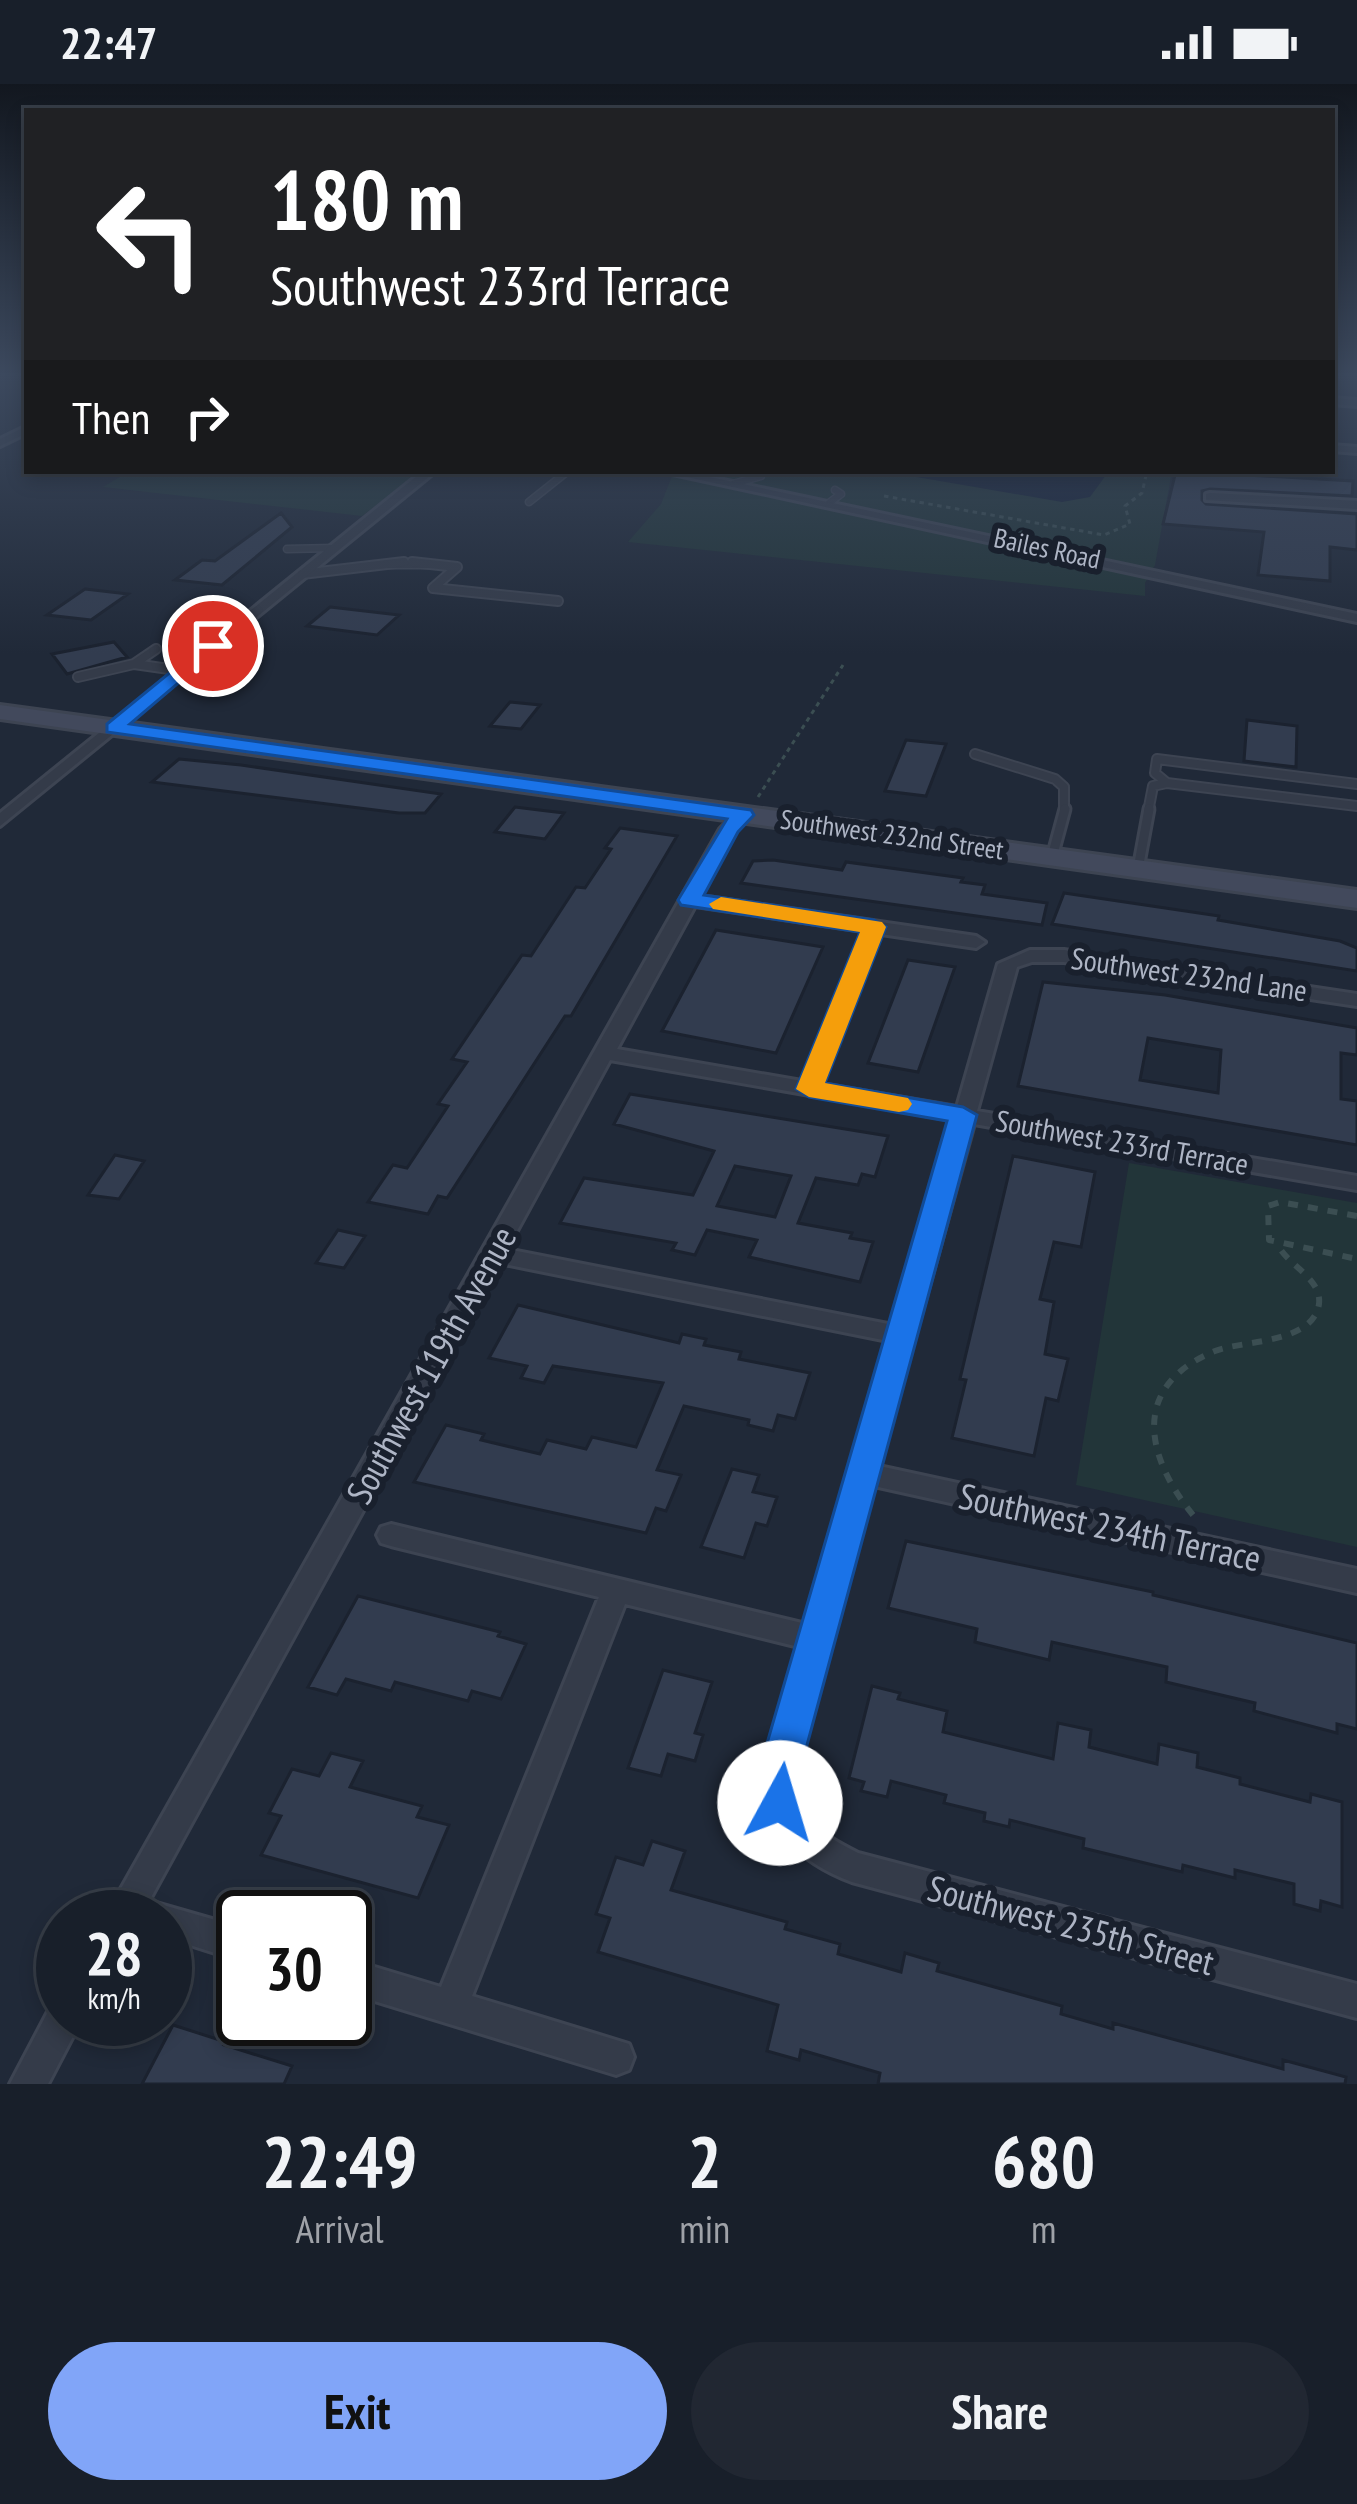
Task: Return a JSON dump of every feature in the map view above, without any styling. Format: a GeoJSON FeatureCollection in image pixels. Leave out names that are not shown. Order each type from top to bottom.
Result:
{"type":"FeatureCollection","features":[{"type":"Feature","properties":{"kind":"street"},"geometry":{"type":"LineString","coordinates":[[0,821],[426,474]]}},
{"type":"Feature","properties":{"kind":"street","name":"Bailes Road"},"geometry":{"type":"LineString","coordinates":[[681,474],[832,496],[1357,617]]}},
{"type":"Feature","properties":{"kind":"street"},"geometry":{"type":"LineString","coordinates":[[1210,497],[1357,505]]}},
{"type":"Feature","properties":{"kind":"street","name":"Southwest 232nd Street"},"geometry":{"type":"LineString","coordinates":[[0,712],[1357,899]]}},
{"type":"Feature","properties":{"kind":"street","name":"Southwest 119th Avenue"},"geometry":{"type":"LineString","coordinates":[[146,1890],[603,1053],[729,829],[743,815]]}},
{"type":"Feature","properties":{"kind":"street"},"geometry":{"type":"LineString","coordinates":[[689,900],[976,942]]}},
{"type":"Feature","properties":{"kind":"street"},"geometry":{"type":"LineString","coordinates":[[809,1089],[874,927]]}},
{"type":"Feature","properties":{"kind":"street","name":"Southwest 232nd Lane"},"geometry":{"type":"LineString","coordinates":[[963,1115],[1005,969],[1021,958],[1064,956],[1357,1000]]}},
{"type":"Feature","properties":{"kind":"street","name":"Southwest 233rd Terrace"},"geometry":{"type":"LineString","coordinates":[[603,1053],[1357,1183]]}},
{"type":"Feature","properties":{"kind":"street"},"geometry":{"type":"LineString","coordinates":[[392,1534],[816,1640],[963,1115]]}},
{"type":"Feature","properties":{"kind":"street"},"geometry":{"type":"LineString","coordinates":[[494,1254],[902,1335]]}},
{"type":"Feature","properties":{"kind":"street","name":"Southwest 234th Terrace"},"geometry":{"type":"LineString","coordinates":[[862,1473],[1357,1581]]}},
{"type":"Feature","properties":{"kind":"street"},"geometry":{"type":"LineString","coordinates":[[450,2007],[616,1590]]}},
{"type":"Feature","properties":{"kind":"street","name":"Southwest 235th Street"},"geometry":{"type":"LineString","coordinates":[[816,1640],[779,1771],[780,1803],[794,1832],[852,1867],[1357,2001]]}},
{"type":"Feature","properties":{"kind":"street"},"geometry":{"type":"LineString","coordinates":[[372,1983],[616,2057]]}},
{"type":"Feature","properties":{"kind":"street"},"geometry":{"type":"LineString","coordinates":[[28,2084],[49,2046]]}},
{"type":"Feature","properties":{"kind":"lane"},"geometry":{"type":"LineString","coordinates":[[530,502],[564,474]]}},
{"type":"Feature","properties":{"kind":"lane"},"geometry":{"type":"LineString","coordinates":[[733,484],[761,476]]}},
{"type":"Feature","properties":{"kind":"lane"},"geometry":{"type":"LineString","coordinates":[[286,549],[334,548]]}},
{"type":"Feature","properties":{"kind":"lane"},"geometry":{"type":"LineString","coordinates":[[302,574],[408,562],[457,568],[433,588],[558,601]]}},
{"type":"Feature","properties":{"kind":"lane"},"geometry":{"type":"LineString","coordinates":[[134,664],[156,649]]}},
{"type":"Feature","properties":{"kind":"lane"},"geometry":{"type":"LineString","coordinates":[[78,676],[134,664],[183,671]]}},
{"type":"Feature","properties":{"kind":"lane"},"geometry":{"type":"LineString","coordinates":[[975,754],[1055,778],[1064,787],[1066,805],[1052,857]]}},
{"type":"Feature","properties":{"kind":"lane"},"geometry":{"type":"LineString","coordinates":[[1167,782],[1154,773],[1157,759],[1357,784]]}},
{"type":"Feature","properties":{"kind":"lane"},"geometry":{"type":"LineString","coordinates":[[1138,869],[1153,786],[1167,782],[1357,806]]}},
{"type":"Feature","properties":{"kind":"path"},"geometry":{"type":"LineString","coordinates":[[884,496],[1104,535],[1130,524],[1125,506],[1142,493],[1147,474]]}},
{"type":"Feature","properties":{"kind":"path"},"geometry":{"type":"LineString","coordinates":[[743,815],[813,718],[843,665]]}},
{"type":"Feature","properties":{"kind":"path"},"geometry":{"type":"LineString","coordinates":[[1314,1208],[1315,1194]]}},
{"type":"Feature","properties":{"kind":"path"},"geometry":{"type":"LineString","coordinates":[[1193,1515],[1169,1489],[1154,1461],[1153,1419],[1175,1378],[1200,1359],[1281,1336],[1314,1315],[1319,1301],[1314,1286],[1289,1264],[1267,1234],[1268,1206],[1280,1202],[1357,1216]]}},
{"type":"Feature","properties":{"kind":"path"},"geometry":{"type":"LineString","coordinates":[[1278,1245],[1357,1259]]}},
{"type":"Feature","properties":{"kind":"green space"},"geometry":{"type":"Polygon","coordinates":[[[125,474],[418,474],[362,516],[103,487],[125,474]]]}},
{"type":"Feature","properties":{"kind":"green space"},"geometry":{"type":"Polygon","coordinates":[[[673,474],[1171,474],[1145,596],[628,542],[661,504],[673,474]]]}},
{"type":"Feature","properties":{"kind":"green space"},"geometry":{"type":"Polygon","coordinates":[[[1129,1163],[1357,1203],[1357,1547],[1076,1485],[1129,1163]]]}},
{"type":"Feature","properties":{"kind":"water"},"geometry":{"type":"Polygon","coordinates":[[[899,474],[1107,474],[1090,497],[1062,502],[899,474]]]}},
{"type":"Feature","properties":{"kind":"building"},"geometry":{"type":"Polygon","coordinates":[[[1175,474],[1353,481],[1352,496],[1210,489],[1202,491],[1202,500],[1206,504],[1357,514],[1357,550],[1330,547],[1330,581],[1258,575],[1264,532],[1163,524],[1175,474]]]}},
{"type":"Feature","properties":{"kind":"building"},"geometry":{"type":"Polygon","coordinates":[[[281,513],[292,527],[222,585],[175,580],[202,560],[215,561],[281,513]]]}},
{"type":"Feature","properties":{"kind":"building"},"geometry":{"type":"Polygon","coordinates":[[[85,589],[128,594],[91,620],[47,615],[85,589]]]}},
{"type":"Feature","properties":{"kind":"building"},"geometry":{"type":"Polygon","coordinates":[[[330,607],[399,615],[377,635],[307,626],[330,607]]]}},
{"type":"Feature","properties":{"kind":"building"},"geometry":{"type":"Polygon","coordinates":[[[114,642],[127,657],[67,674],[52,654],[114,642]]]}},
{"type":"Feature","properties":{"kind":"building"},"geometry":{"type":"Polygon","coordinates":[[[510,702],[540,705],[521,729],[490,726],[510,702]]]}},
{"type":"Feature","properties":{"kind":"building"},"geometry":{"type":"Polygon","coordinates":[[[1247,720],[1297,726],[1296,767],[1244,761],[1247,720]]]}},
{"type":"Feature","properties":{"kind":"building"},"geometry":{"type":"Polygon","coordinates":[[[906,740],[946,744],[926,796],[885,791],[906,740]]]}},
{"type":"Feature","properties":{"kind":"building"},"geometry":{"type":"Polygon","coordinates":[[[179,759],[441,794],[425,813],[399,813],[152,782],[179,759]]]}},
{"type":"Feature","properties":{"kind":"building"},"geometry":{"type":"Polygon","coordinates":[[[515,807],[564,813],[545,839],[495,832],[515,807]]]}},
{"type":"Feature","properties":{"kind":"building"},"geometry":{"type":"Polygon","coordinates":[[[620,828],[677,836],[571,1016],[565,1016],[447,1198],[438,1196],[428,1214],[368,1202],[393,1165],[407,1168],[448,1106],[438,1104],[467,1062],[452,1059],[522,955],[531,956],[576,887],[585,888],[620,828]]]}},
{"type":"Feature","properties":{"kind":"building"},"geometry":{"type":"Polygon","coordinates":[[[753,861],[842,870],[846,862],[963,878],[961,882],[985,885],[982,894],[1047,903],[1042,925],[741,883],[753,861]]]}},
{"type":"Feature","properties":{"kind":"building"},"geometry":{"type":"Polygon","coordinates":[[[1064,893],[1219,916],[1218,920],[1340,941],[1357,948],[1357,971],[1052,924],[1064,893]]]}},
{"type":"Feature","properties":{"kind":"building"},"geometry":{"type":"Polygon","coordinates":[[[716,930],[823,947],[776,1053],[662,1031],[716,930]]]}},
{"type":"Feature","properties":{"kind":"building"},"geometry":{"type":"Polygon","coordinates":[[[908,960],[955,967],[918,1072],[868,1063],[908,960]]]}},
{"type":"Feature","properties":{"kind":"building"},"geometry":{"type":"Polygon","coordinates":[[[1043,982],[1165,995],[1357,1028],[1357,1055],[1341,1053],[1341,1099],[1357,1101],[1357,1145],[1018,1086],[1043,982]],[[1148,1038],[1140,1080],[1218,1093],[1221,1050],[1148,1038]]]}},
{"type":"Feature","properties":{"kind":"building"},"geometry":{"type":"Polygon","coordinates":[[[630,1094],[888,1136],[875,1177],[862,1174],[858,1185],[816,1178],[798,1223],[873,1242],[860,1282],[749,1257],[757,1240],[707,1230],[695,1255],[672,1250],[676,1243],[560,1223],[584,1178],[693,1195],[714,1151],[614,1124],[630,1094]],[[735,1166],[717,1206],[775,1217],[791,1176],[735,1166]]]}},
{"type":"Feature","properties":{"kind":"building"},"geometry":{"type":"Polygon","coordinates":[[[115,1155],[144,1161],[119,1199],[88,1195],[115,1155]]]}},
{"type":"Feature","properties":{"kind":"building"},"geometry":{"type":"Polygon","coordinates":[[[1013,1156],[1095,1172],[1081,1247],[1054,1242],[1040,1299],[1054,1302],[1045,1354],[1068,1359],[1058,1401],[1046,1398],[1034,1456],[952,1438],[966,1380],[960,1379],[1013,1156]]]}},
{"type":"Feature","properties":{"kind":"building"},"geometry":{"type":"Polygon","coordinates":[[[338,1230],[365,1236],[344,1268],[316,1263],[338,1230]]]}},
{"type":"Feature","properties":{"kind":"building"},"geometry":{"type":"Polygon","coordinates":[[[518,1305],[679,1343],[682,1334],[706,1339],[704,1345],[741,1352],[739,1359],[810,1373],[795,1419],[778,1415],[773,1431],[748,1425],[749,1420],[684,1406],[657,1470],[681,1475],[666,1511],[656,1508],[646,1533],[414,1482],[446,1425],[484,1434],[481,1440],[540,1454],[547,1440],[586,1449],[592,1437],[636,1447],[663,1383],[553,1366],[544,1383],[521,1378],[527,1366],[489,1358],[518,1305]]]}},
{"type":"Feature","properties":{"kind":"building"},"geometry":{"type":"Polygon","coordinates":[[[732,1469],[759,1475],[753,1492],[777,1497],[767,1526],[756,1523],[744,1558],[701,1547],[732,1469]]]}},
{"type":"Feature","properties":{"kind":"building"},"geometry":{"type":"Polygon","coordinates":[[[906,1541],[1153,1592],[1357,1643],[1357,1729],[1337,1724],[1337,1733],[1254,1711],[1255,1703],[1166,1682],[1167,1667],[1052,1642],[1049,1660],[975,1642],[977,1629],[888,1608],[906,1541]]]}},
{"type":"Feature","properties":{"kind":"building"},"geometry":{"type":"Polygon","coordinates":[[[358,1596],[500,1632],[498,1636],[526,1644],[501,1699],[472,1691],[468,1701],[395,1682],[391,1691],[346,1679],[337,1695],[308,1687],[358,1596]]]}},
{"type":"Feature","properties":{"kind":"building"},"geometry":{"type":"Polygon","coordinates":[[[663,1670],[712,1682],[695,1733],[703,1735],[695,1761],[668,1754],[661,1776],[628,1768],[663,1670]]]}},
{"type":"Feature","properties":{"kind":"building"},"geometry":{"type":"Polygon","coordinates":[[[872,1686],[900,1693],[898,1699],[947,1711],[943,1732],[1053,1759],[1058,1723],[1091,1730],[1089,1747],[1157,1764],[1159,1744],[1198,1753],[1197,1767],[1240,1778],[1240,1784],[1310,1802],[1311,1794],[1342,1802],[1342,1907],[1321,1901],[1320,1911],[1294,1904],[1294,1884],[1235,1870],[1235,1878],[1183,1865],[1182,1872],[1083,1848],[1084,1839],[1010,1820],[1009,1827],[984,1821],[985,1813],[944,1803],[946,1795],[891,1781],[887,1797],[861,1791],[864,1782],[849,1778],[872,1686]]]}},
{"type":"Feature","properties":{"kind":"building"},"geometry":{"type":"Polygon","coordinates":[[[331,1753],[363,1761],[350,1787],[422,1806],[417,1817],[449,1825],[418,1898],[261,1855],[281,1816],[269,1813],[292,1769],[319,1776],[331,1753]]]}},
{"type":"Feature","properties":{"kind":"building"},"geometry":{"type":"Polygon","coordinates":[[[652,1841],[685,1851],[671,1890],[787,1922],[785,1929],[840,1944],[838,1954],[901,1972],[905,1953],[939,1963],[937,1971],[1062,2006],[1061,2014],[1113,2029],[1113,2023],[1283,2069],[1283,2060],[1346,2077],[1345,2084],[878,2084],[880,2073],[801,2050],[799,2060],[767,2051],[778,2005],[598,1952],[610,1918],[596,1914],[616,1857],[643,1865],[652,1841]]]}},
{"type":"Feature","properties":{"kind":"building"},"geometry":{"type":"Polygon","coordinates":[[[192,2031],[216,2039],[216,2046],[292,2066],[284,2084],[142,2084],[162,2046],[192,2046],[192,2031]]]}},
{"type":"Feature","properties":{"kind":"slow traffic"},"geometry":{"type":"LineString","coordinates":[[721,904],[874,927],[809,1089],[899,1104]]}},
{"type":"Feature","properties":{"kind":"route"},"geometry":{"type":"LineString","coordinates":[[213,646],[114,728],[743,815],[729,829],[689,900],[874,927],[809,1089],[963,1115],[779,1771],[780,1803]]}}]}
